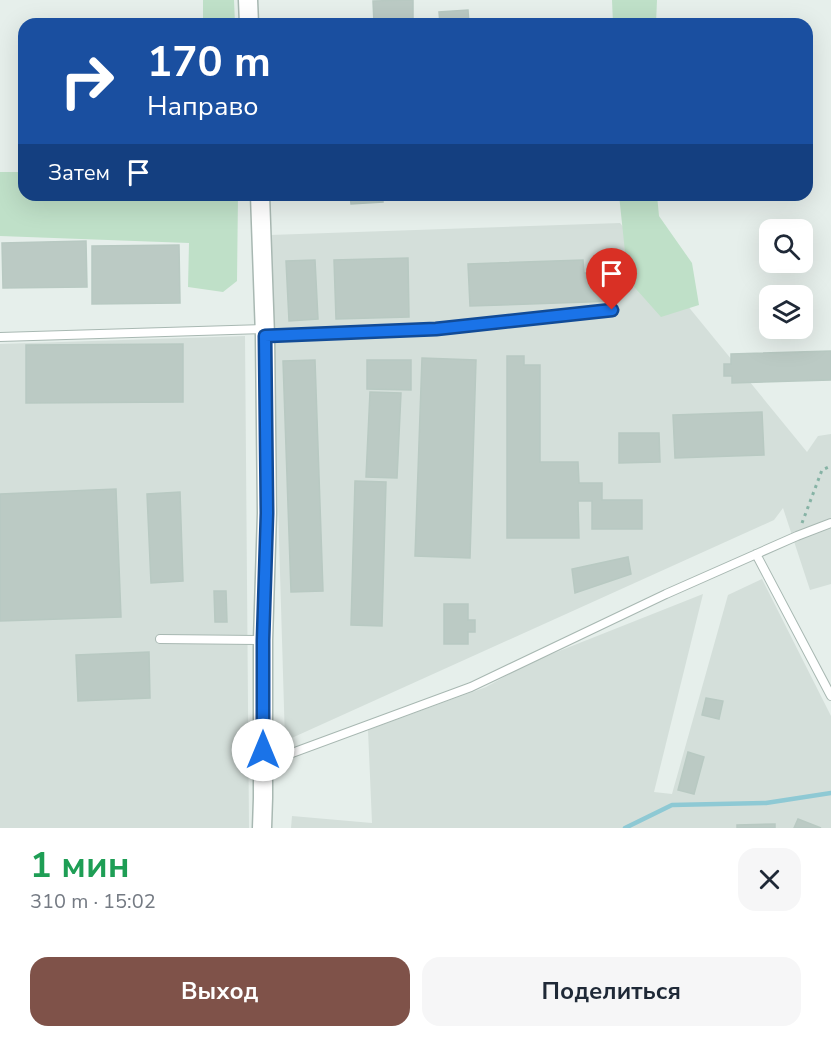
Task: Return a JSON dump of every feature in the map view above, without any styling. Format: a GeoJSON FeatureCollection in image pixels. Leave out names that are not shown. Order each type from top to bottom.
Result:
{"type":"FeatureCollection","features":[{"type":"Feature","properties":{"kind":"street"},"geometry":{"type":"LineString","coordinates":[[248,0],[249,18]]}},
{"type":"Feature","properties":{"kind":"street"},"geometry":{"type":"LineString","coordinates":[[259,825],[263,763],[263,640],[267,513],[265,332],[260,201]]}},
{"type":"Feature","properties":{"kind":"lane"},"geometry":{"type":"LineString","coordinates":[[0,337],[436,329],[612,310]]}},
{"type":"Feature","properties":{"kind":"lane"},"geometry":{"type":"LineString","coordinates":[[263,763],[471,687],[666,594],[831,523]]}},
{"type":"Feature","properties":{"kind":"lane"},"geometry":{"type":"LineString","coordinates":[[756,554],[831,696]]}},
{"type":"Feature","properties":{"kind":"lane"},"geometry":{"type":"LineString","coordinates":[[160,639],[263,640]]}},
{"type":"Feature","properties":{"kind":"path"},"geometry":{"type":"LineString","coordinates":[[797,536],[822,470],[831,466]]}},
{"type":"Feature","properties":{"kind":"shaded area"},"geometry":{"type":"Polygon","coordinates":[[[620,223],[807,452],[818,436],[831,434],[831,584],[810,590],[783,508],[774,520],[285,741],[270,235],[620,223]]]}},
{"type":"Feature","properties":{"kind":"shaded area"},"geometry":{"type":"Polygon","coordinates":[[[245,336],[249,828],[0,828],[0,344],[245,336]]]}},
{"type":"Feature","properties":{"kind":"shaded area"},"geometry":{"type":"Polygon","coordinates":[[[762,579],[831,716],[831,828],[291,828],[292,816],[372,823],[368,730],[486,687],[529,663],[703,594],[654,792],[672,794],[728,595],[762,579]]]}},
{"type":"Feature","properties":{"kind":"green space"},"geometry":{"type":"Polygon","coordinates":[[[203,0],[234,0],[235,18],[203,18],[203,0]]]}},
{"type":"Feature","properties":{"kind":"green space"},"geometry":{"type":"Polygon","coordinates":[[[612,0],[657,0],[656,18],[613,18],[612,0]]]}},
{"type":"Feature","properties":{"kind":"green space"},"geometry":{"type":"Polygon","coordinates":[[[0,172],[18,172],[18,201],[238,201],[237,281],[223,292],[188,287],[189,243],[0,236],[0,172]]]}},
{"type":"Feature","properties":{"kind":"green space"},"geometry":{"type":"Polygon","coordinates":[[[620,201],[658,201],[659,216],[692,263],[699,305],[661,317],[628,280],[620,201]]]}},
{"type":"Feature","properties":{"kind":"building"},"geometry":{"type":"Polygon","coordinates":[[[413,0],[413,18],[374,18],[373,1],[413,0]]]}},
{"type":"Feature","properties":{"kind":"building"},"geometry":{"type":"Polygon","coordinates":[[[468,10],[469,18],[440,18],[439,12],[468,10]]]}},
{"type":"Feature","properties":{"kind":"building"},"geometry":{"type":"Polygon","coordinates":[[[351,201],[383,201],[383,202],[351,204],[351,201]]]}},
{"type":"Feature","properties":{"kind":"building"},"geometry":{"type":"Polygon","coordinates":[[[86,241],[87,287],[3,288],[2,243],[86,241]]]}},
{"type":"Feature","properties":{"kind":"building"},"geometry":{"type":"Polygon","coordinates":[[[179,245],[180,303],[92,304],[92,246],[179,245]]]}},
{"type":"Feature","properties":{"kind":"building"},"geometry":{"type":"Polygon","coordinates":[[[408,258],[409,317],[336,319],[334,260],[408,258]]]}},
{"type":"Feature","properties":{"kind":"building"},"geometry":{"type":"Polygon","coordinates":[[[315,260],[318,319],[289,321],[286,261],[315,260]]]}},
{"type":"Feature","properties":{"kind":"building"},"geometry":{"type":"Polygon","coordinates":[[[583,260],[584,273],[615,272],[616,301],[470,306],[468,264],[583,260]]]}},
{"type":"Feature","properties":{"kind":"building"},"geometry":{"type":"Polygon","coordinates":[[[183,344],[183,402],[26,403],[26,345],[183,344]]]}},
{"type":"Feature","properties":{"kind":"building"},"geometry":{"type":"Polygon","coordinates":[[[831,351],[831,380],[732,383],[732,376],[724,376],[724,364],[731,364],[731,354],[831,351]]]}},
{"type":"Feature","properties":{"kind":"building"},"geometry":{"type":"Polygon","coordinates":[[[507,356],[524,356],[524,365],[540,365],[540,462],[578,462],[579,483],[602,483],[602,500],[642,500],[642,529],[592,529],[592,501],[578,501],[579,538],[507,538],[507,356]]]}},
{"type":"Feature","properties":{"kind":"building"},"geometry":{"type":"Polygon","coordinates":[[[422,358],[476,360],[470,558],[415,556],[422,358]]]}},
{"type":"Feature","properties":{"kind":"building"},"geometry":{"type":"Polygon","coordinates":[[[315,360],[323,591],[291,592],[283,361],[315,360]]]}},
{"type":"Feature","properties":{"kind":"building"},"geometry":{"type":"Polygon","coordinates":[[[367,360],[411,360],[411,390],[367,389],[367,360]]]}},
{"type":"Feature","properties":{"kind":"building"},"geometry":{"type":"Polygon","coordinates":[[[370,392],[401,393],[397,478],[366,477],[370,392]]]}},
{"type":"Feature","properties":{"kind":"building"},"geometry":{"type":"Polygon","coordinates":[[[762,412],[764,455],[675,458],[673,415],[762,412]]]}},
{"type":"Feature","properties":{"kind":"building"},"geometry":{"type":"Polygon","coordinates":[[[619,433],[659,433],[660,462],[619,463],[619,433]]]}},
{"type":"Feature","properties":{"kind":"building"},"geometry":{"type":"Polygon","coordinates":[[[355,481],[386,482],[382,626],[351,625],[355,481]]]}},
{"type":"Feature","properties":{"kind":"building"},"geometry":{"type":"Polygon","coordinates":[[[116,489],[121,617],[0,621],[0,494],[116,489]]]}},
{"type":"Feature","properties":{"kind":"building"},"geometry":{"type":"Polygon","coordinates":[[[180,492],[183,581],[151,583],[147,494],[180,492]]]}},
{"type":"Feature","properties":{"kind":"building"},"geometry":{"type":"Polygon","coordinates":[[[628,557],[631,574],[575,593],[572,569],[628,557]]]}},
{"type":"Feature","properties":{"kind":"building"},"geometry":{"type":"Polygon","coordinates":[[[214,591],[226,591],[227,622],[215,622],[214,591]]]}},
{"type":"Feature","properties":{"kind":"building"},"geometry":{"type":"Polygon","coordinates":[[[444,604],[468,604],[468,620],[475,620],[475,632],[468,632],[468,644],[444,644],[444,604]]]}},
{"type":"Feature","properties":{"kind":"building"},"geometry":{"type":"Polygon","coordinates":[[[149,652],[150,698],[78,701],[76,655],[149,652]]]}},
{"type":"Feature","properties":{"kind":"building"},"geometry":{"type":"Polygon","coordinates":[[[706,698],[723,701],[719,719],[702,715],[706,698]]]}},
{"type":"Feature","properties":{"kind":"building"},"geometry":{"type":"Polygon","coordinates":[[[688,752],[704,757],[694,794],[678,790],[688,752]]]}},
{"type":"Feature","properties":{"kind":"building"},"geometry":{"type":"Polygon","coordinates":[[[798,819],[821,828],[794,828],[798,819]]]}},
{"type":"Feature","properties":{"kind":"building"},"geometry":{"type":"Polygon","coordinates":[[[775,824],[775,828],[737,828],[737,825],[775,824]]]}},
{"type":"Feature","properties":{"kind":"waterway"},"geometry":{"type":"LineString","coordinates":[[625,828],[672,805],[766,803],[831,793]]}},
{"type":"Feature","properties":{"kind":"route"},"geometry":{"type":"LineString","coordinates":[[263,750],[263,640],[267,513],[265,336],[436,329],[612,310]]}}]}
